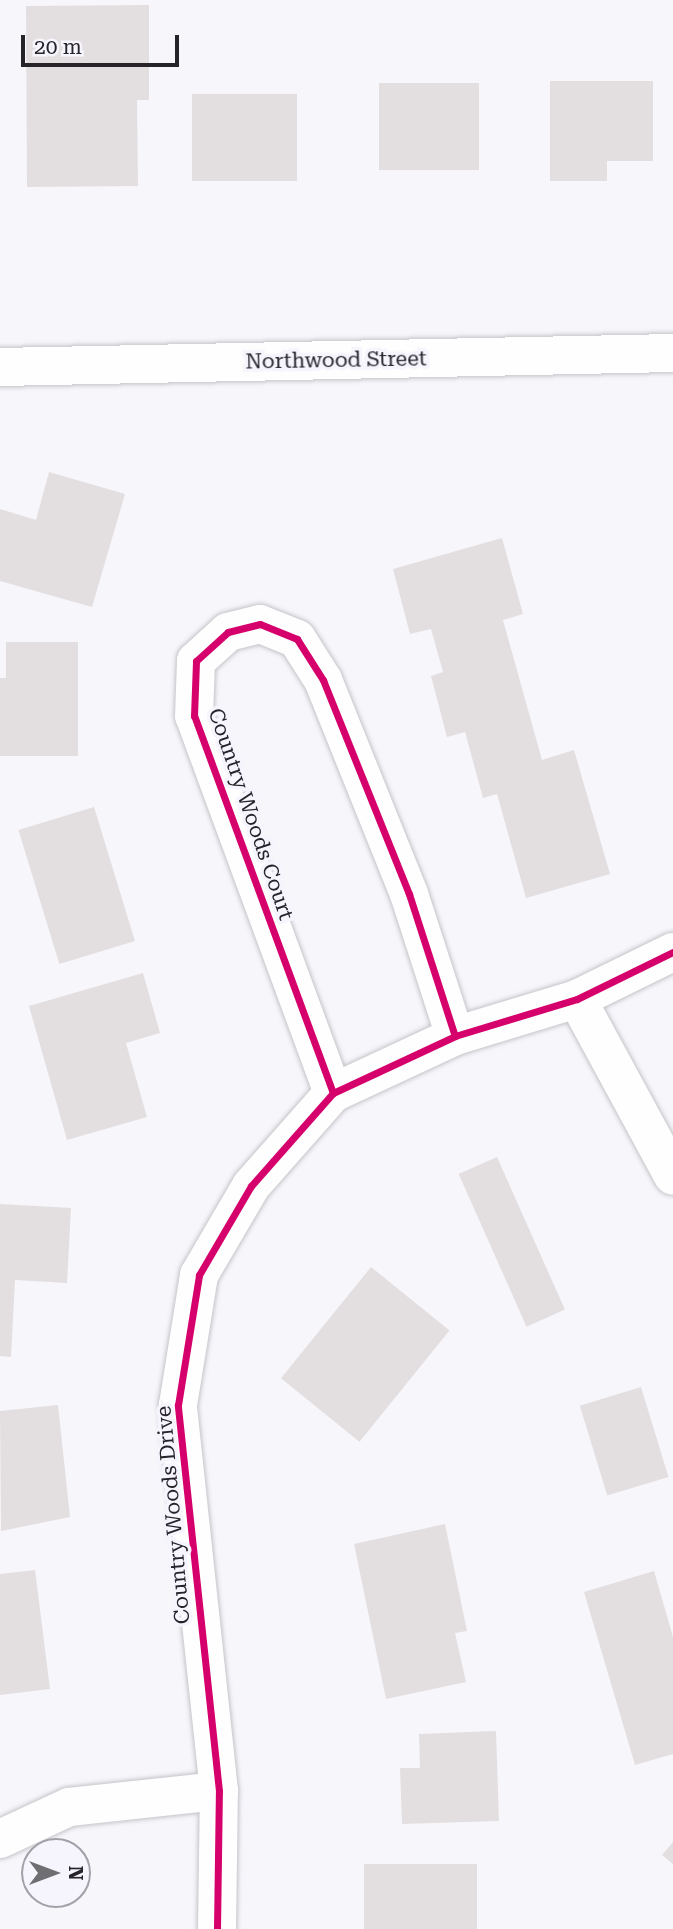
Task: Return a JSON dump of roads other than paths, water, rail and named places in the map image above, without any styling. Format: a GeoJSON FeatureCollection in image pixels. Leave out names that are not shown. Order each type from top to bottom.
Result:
{"type":"FeatureCollection","features":[{"type":"Feature","properties":{"kind":"street","name":"Northwood Street"},"geometry":{"type":"LineString","coordinates":[[0,367],[673,353]]}},
{"type":"Feature","properties":{"kind":"street","name":"Country Woods Court"},"geometry":{"type":"LineString","coordinates":[[333,1093],[194,716],[195,661],[228,632],[260,624],[297,639],[323,680],[409,894],[455,1036]]}},
{"type":"Feature","properties":{"kind":"street","name":"Country Woods Drive"},"geometry":{"type":"LineString","coordinates":[[218,1929],[219,1791],[178,1405],[199,1275],[251,1186],[333,1093],[455,1036],[577,999],[673,952]]}},
{"type":"Feature","properties":{"kind":"street"},"geometry":{"type":"LineString","coordinates":[[577,999],[673,1176]]}},
{"type":"Feature","properties":{"kind":"street"},"geometry":{"type":"LineString","coordinates":[[0,1839],[69,1807],[219,1791]]}}]}
